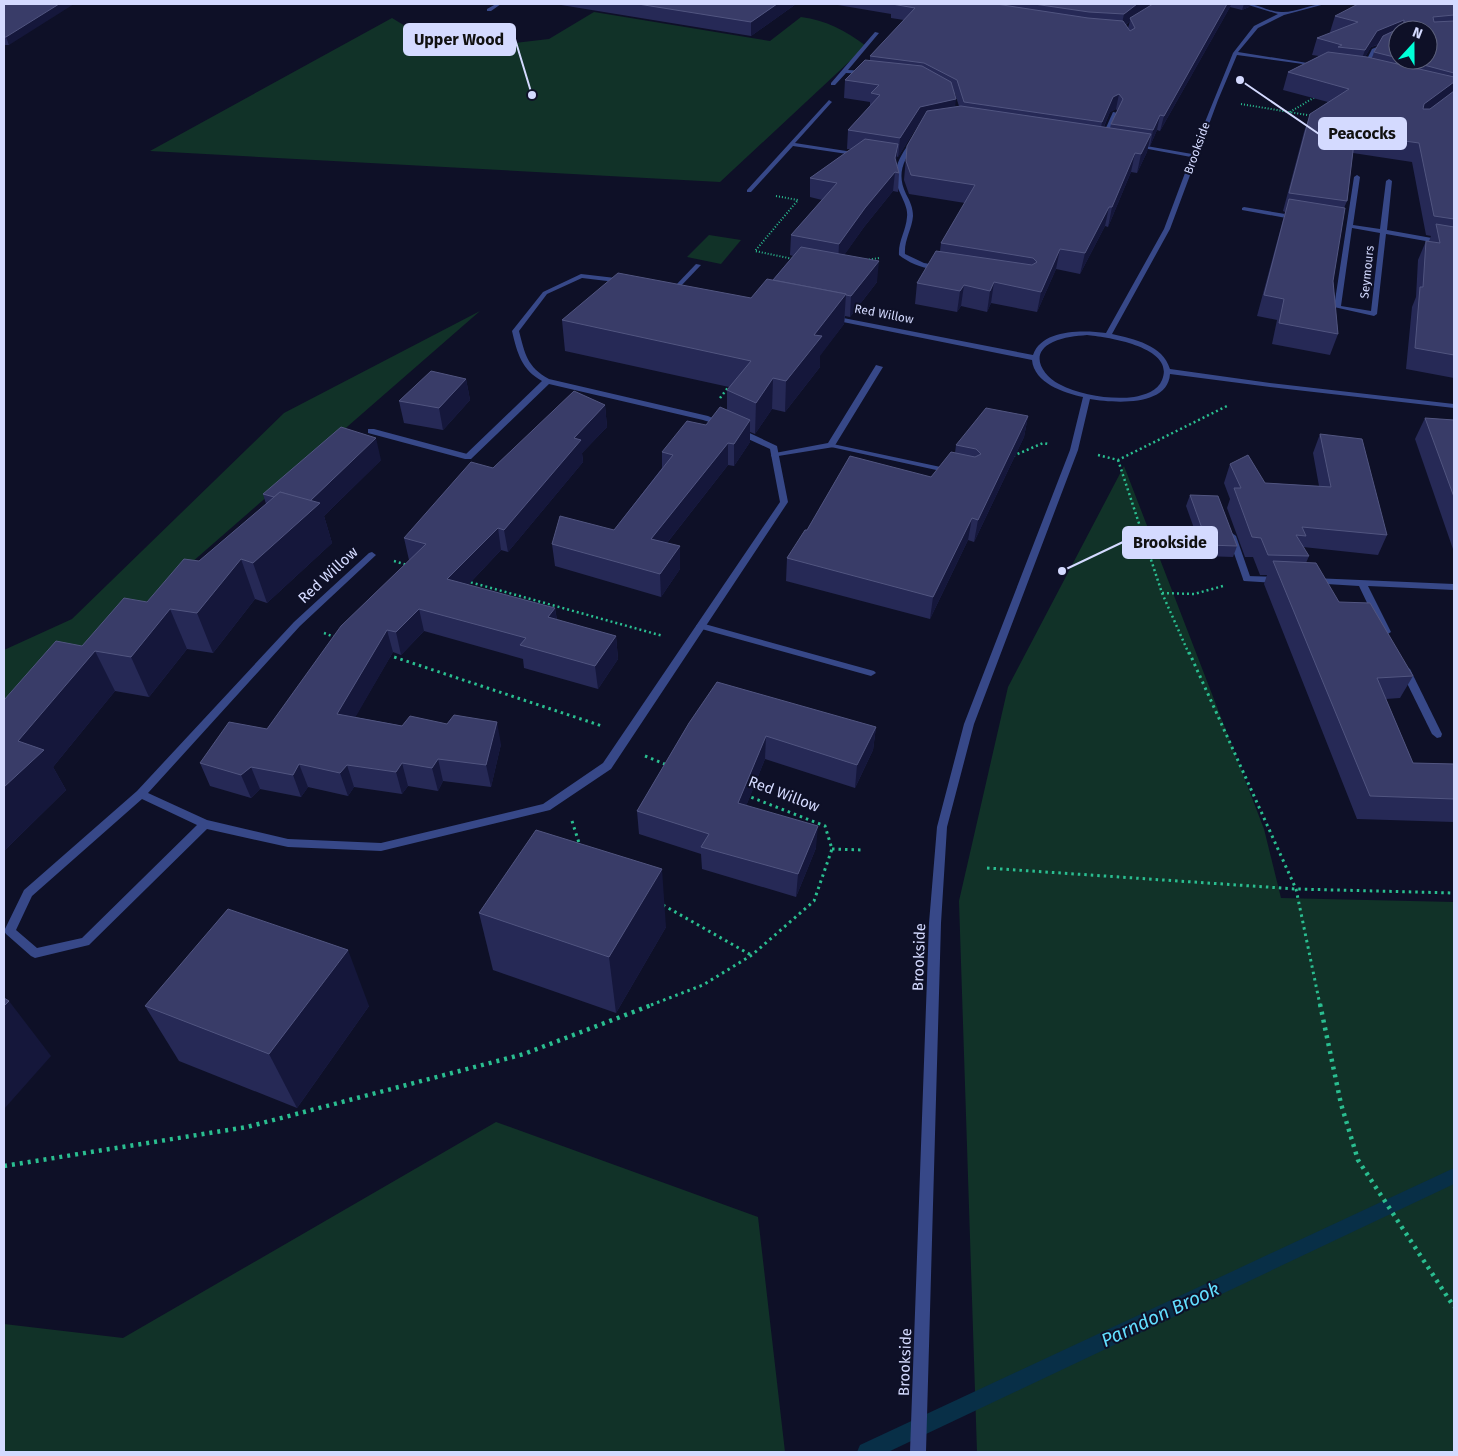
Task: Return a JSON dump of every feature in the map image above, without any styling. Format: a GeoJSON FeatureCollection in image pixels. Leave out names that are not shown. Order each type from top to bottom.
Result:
{"type":"FeatureCollection","features":[{"type":"Feature","properties":{"kind":"street"},"geometry":{"type":"LineString","coordinates":[[489,10],[498,4]]}},
{"type":"Feature","properties":{"kind":"street"},"geometry":{"type":"LineString","coordinates":[[1247,4],[1282,14]]}},
{"type":"Feature","properties":{"kind":"street","name":"Brookside"},"geometry":{"type":"LineString","coordinates":[[1108,334],[1167,229],[1214,100],[1235,53],[1256,27],[1282,14],[1323,4]]}},
{"type":"Feature","properties":{"kind":"street"},"geometry":{"type":"LineString","coordinates":[[833,84],[877,33]]}},
{"type":"Feature","properties":{"kind":"street"},"geometry":{"type":"LineString","coordinates":[[1372,73],[1362,71],[1374,50],[1388,44]]}},
{"type":"Feature","properties":{"kind":"street"},"geometry":{"type":"LineString","coordinates":[[1235,53],[1323,65]]}},
{"type":"Feature","properties":{"kind":"street"},"geometry":{"type":"LineString","coordinates":[[845,70],[874,75]]}},
{"type":"Feature","properties":{"kind":"street"},"geometry":{"type":"LineString","coordinates":[[749,191],[829,102]]}},
{"type":"Feature","properties":{"kind":"street"},"geometry":{"type":"LineString","coordinates":[[1102,141],[1115,114]]}},
{"type":"Feature","properties":{"kind":"street"},"geometry":{"type":"LineString","coordinates":[[918,134],[902,161],[898,179],[908,201],[910,217],[901,243],[902,255],[922,265],[951,269]]}},
{"type":"Feature","properties":{"kind":"street"},"geometry":{"type":"LineString","coordinates":[[1092,140],[1111,143]]}},
{"type":"Feature","properties":{"kind":"street"},"geometry":{"type":"LineString","coordinates":[[791,144],[865,156]]}},
{"type":"Feature","properties":{"kind":"street"},"geometry":{"type":"LineString","coordinates":[[1130,146],[1195,156]]}},
{"type":"Feature","properties":{"kind":"street"},"geometry":{"type":"LineString","coordinates":[[892,160],[902,161]]}},
{"type":"Feature","properties":{"kind":"street","name":"Seymours"},"geometry":{"type":"LineString","coordinates":[[1357,177],[1337,307],[1374,314],[1389,181]]}},
{"type":"Feature","properties":{"kind":"street"},"geometry":{"type":"LineString","coordinates":[[1244,209],[1302,218]]}},
{"type":"Feature","properties":{"kind":"street"},"geometry":{"type":"LineString","coordinates":[[1340,225],[1350,226]]}},
{"type":"Feature","properties":{"kind":"street","name":"Seymours"},"geometry":{"type":"LineString","coordinates":[[1350,226],[1454,244]]}},
{"type":"Feature","properties":{"kind":"street"},"geometry":{"type":"LineString","coordinates":[[687,289],[672,286],[698,265]]}},
{"type":"Feature","properties":{"kind":"street"},"geometry":{"type":"LineString","coordinates":[[141,794],[205,824],[288,843],[382,846],[546,807],[607,766],[784,502],[774,448],[705,418],[547,381],[536,376],[523,362],[515,331],[545,293],[581,276],[629,281]]}},
{"type":"Feature","properties":{"kind":"street","name":"Red Willow"},"geometry":{"type":"LineString","coordinates":[[822,316],[1035,358]]}},
{"type":"Feature","properties":{"kind":"street"},"geometry":{"type":"LineString","coordinates":[[1087,333],[1108,334],[1126,339],[1148,349],[1163,361],[1167,371],[1165,381],[1158,389],[1145,396],[1127,400],[1087,397],[1065,390],[1048,381],[1038,370],[1035,358],[1040,348],[1051,340],[1067,335],[1087,333]]}},
{"type":"Feature","properties":{"kind":"street"},"geometry":{"type":"LineString","coordinates":[[832,445],[879,367]]}},
{"type":"Feature","properties":{"kind":"street"},"geometry":{"type":"LineString","coordinates":[[1167,371],[1454,406]]}},
{"type":"Feature","properties":{"kind":"street"},"geometry":{"type":"LineString","coordinates":[[370,430],[468,457],[547,381]]}},
{"type":"Feature","properties":{"kind":"street","name":"Brookside"},"geometry":{"type":"LineString","coordinates":[[918,1452],[934,923],[942,827],[969,724],[1074,450],[1087,397]]}},
{"type":"Feature","properties":{"kind":"street"},"geometry":{"type":"LineString","coordinates":[[776,455],[832,445],[962,473]]}},
{"type":"Feature","properties":{"kind":"street"},"geometry":{"type":"LineString","coordinates":[[1227,524],[1247,579],[1286,580]]}},
{"type":"Feature","properties":{"kind":"street","name":"Red Willow"},"geometry":{"type":"LineString","coordinates":[[205,824],[86,942],[35,953],[7,931],[28,893],[141,794],[297,624],[372,555]]}},
{"type":"Feature","properties":{"kind":"street"},"geometry":{"type":"LineString","coordinates":[[1305,581],[1454,587]]}},
{"type":"Feature","properties":{"kind":"street"},"geometry":{"type":"LineString","coordinates":[[1362,583],[1393,645]]}},
{"type":"Feature","properties":{"kind":"street"},"geometry":{"type":"LineString","coordinates":[[701,626],[871,674]]}},
{"type":"Feature","properties":{"kind":"street"},"geometry":{"type":"LineString","coordinates":[[1402,663],[1437,734]]}},
{"type":"Feature","properties":{"kind":"path"},"geometry":{"type":"LineString","coordinates":[[1290,112],[1319,94]]}},
{"type":"Feature","properties":{"kind":"path"},"geometry":{"type":"LineString","coordinates":[[1214,100],[1318,117]]}},
{"type":"Feature","properties":{"kind":"path"},"geometry":{"type":"LineString","coordinates":[[749,191],[798,200],[755,252],[801,260]]}},
{"type":"Feature","properties":{"kind":"path"},"geometry":{"type":"LineString","coordinates":[[865,260],[902,255]]}},
{"type":"Feature","properties":{"kind":"path"},"geometry":{"type":"LineString","coordinates":[[705,418],[733,382]]}},
{"type":"Feature","properties":{"kind":"path"},"geometry":{"type":"LineString","coordinates":[[1007,459],[1043,442],[1118,460],[1270,385]]}},
{"type":"Feature","properties":{"kind":"path"},"geometry":{"type":"LineString","coordinates":[[1118,460],[1162,593],[1296,889],[1341,1104],[1358,1160],[1454,1307]]}},
{"type":"Feature","properties":{"kind":"path","name":"Red Willow"},"geometry":{"type":"LineString","coordinates":[[372,555],[410,566]]}},
{"type":"Feature","properties":{"kind":"path"},"geometry":{"type":"LineString","coordinates":[[458,579],[690,644]]}},
{"type":"Feature","properties":{"kind":"path"},"geometry":{"type":"LineString","coordinates":[[1162,593],[1194,594],[1247,579]]}},
{"type":"Feature","properties":{"kind":"path"},"geometry":{"type":"LineString","coordinates":[[297,624],[344,640]]}},
{"type":"Feature","properties":{"kind":"path"},"geometry":{"type":"LineString","coordinates":[[382,653],[628,734]]}},
{"type":"Feature","properties":{"kind":"path"},"geometry":{"type":"LineString","coordinates":[[621,747],[671,766]]}},
{"type":"Feature","properties":{"kind":"path","name":"Red Willow"},"geometry":{"type":"LineString","coordinates":[[743,794],[825,826],[832,849]]}},
{"type":"Feature","properties":{"kind":"path"},"geometry":{"type":"LineString","coordinates":[[563,796],[582,852]]}},
{"type":"Feature","properties":{"kind":"path"},"geometry":{"type":"LineString","coordinates":[[4,1166],[247,1127],[524,1054],[703,985],[752,955],[814,902],[832,849],[864,850]]}},
{"type":"Feature","properties":{"kind":"path"},"geometry":{"type":"LineString","coordinates":[[987,868],[1296,889],[1454,893]]}},
{"type":"Feature","properties":{"kind":"path"},"geometry":{"type":"LineString","coordinates":[[659,902],[752,955]]}},
{"type":"Feature","properties":{"kind":"green space"},"geometry":{"type":"Polygon","coordinates":[[[594,12],[770,41],[801,17],[810,18],[835,27],[866,46],[720,182],[150,151],[392,18],[430,41],[488,46],[549,39],[594,12]]]}},
{"type":"Feature","properties":{"kind":"green space"},"geometry":{"type":"Polygon","coordinates":[[[709,235],[741,240],[721,264],[687,257],[709,235]]]}},
{"type":"Feature","properties":{"kind":"green space"},"geometry":{"type":"Polygon","coordinates":[[[480,311],[4,726],[4,650],[72,619],[284,413],[480,311]]]}},
{"type":"Feature","properties":{"kind":"green space"},"geometry":{"type":"Polygon","coordinates":[[[1124,466],[1264,829],[1281,898],[1454,902],[1454,1452],[977,1452],[959,901],[1008,687],[1124,466]]]}},
{"type":"Feature","properties":{"kind":"green space"},"geometry":{"type":"Polygon","coordinates":[[[496,1122],[758,1217],[785,1452],[4,1452],[4,1324],[123,1338],[496,1122]]]}},
{"type":"Feature","properties":{"kind":"building"},"geometry":{"type":"Polygon","coordinates":[[[4,4],[59,4],[4,37],[4,4]]]}},
{"type":"Feature","properties":{"kind":"building"},"geometry":{"type":"Polygon","coordinates":[[[638,4],[777,4],[751,22],[638,4]]]}},
{"type":"Feature","properties":{"kind":"building"},"geometry":{"type":"Polygon","coordinates":[[[892,4],[996,4],[1088,18],[1123,21],[1130,31],[1135,28],[1130,18],[1153,4],[1227,4],[1164,116],[1160,115],[1153,130],[1111,124],[1123,99],[1119,94],[1113,97],[1102,122],[964,102],[957,80],[924,63],[870,56],[915,8],[892,4]]]}},
{"type":"Feature","properties":{"kind":"building"},"geometry":{"type":"Polygon","coordinates":[[[1034,4],[1137,4],[1124,14],[1089,12],[1034,4]]]}},
{"type":"Feature","properties":{"kind":"building"},"geometry":{"type":"Polygon","coordinates":[[[1358,4],[1454,4],[1454,15],[1433,17],[1434,20],[1388,20],[1388,27],[1377,31],[1365,50],[1338,47],[1342,45],[1317,38],[1358,22],[1335,16],[1358,4]]]}},
{"type":"Feature","properties":{"kind":"building"},"geometry":{"type":"Polygon","coordinates":[[[1454,21],[1454,73],[1438,69],[1438,22],[1454,21]]]}},
{"type":"Feature","properties":{"kind":"building"},"geometry":{"type":"Polygon","coordinates":[[[1388,34],[1388,56],[1374,52],[1383,36],[1388,34]]]}},
{"type":"Feature","properties":{"kind":"building"},"geometry":{"type":"Polygon","coordinates":[[[1328,52],[1388,62],[1388,70],[1424,70],[1454,77],[1454,82],[1424,104],[1423,109],[1430,109],[1454,91],[1454,219],[1434,216],[1419,143],[1355,134],[1347,201],[1289,193],[1310,114],[1349,89],[1288,72],[1328,52]]]}},
{"type":"Feature","properties":{"kind":"building"},"geometry":{"type":"Polygon","coordinates":[[[865,60],[922,66],[951,82],[956,99],[920,107],[900,138],[848,130],[880,95],[871,93],[879,85],[845,80],[865,60]]]}},
{"type":"Feature","properties":{"kind":"building"},"geometry":{"type":"Polygon","coordinates":[[[961,106],[1151,134],[1141,154],[1135,153],[1112,207],[1109,207],[1085,253],[1060,249],[1041,292],[994,282],[990,291],[964,285],[960,291],[917,283],[936,251],[1032,265],[1037,262],[1033,258],[941,243],[975,185],[911,175],[906,161],[907,146],[927,111],[961,106]]]}},
{"type":"Feature","properties":{"kind":"building"},"geometry":{"type":"Polygon","coordinates":[[[865,139],[898,144],[895,158],[899,173],[895,172],[865,208],[839,244],[791,235],[837,183],[810,178],[865,139]]]}},
{"type":"Feature","properties":{"kind":"building"},"geometry":{"type":"Polygon","coordinates":[[[1289,199],[1345,208],[1333,281],[1338,334],[1279,323],[1284,299],[1264,295],[1289,199]]]}},
{"type":"Feature","properties":{"kind":"building"},"geometry":{"type":"Polygon","coordinates":[[[1436,224],[1454,227],[1454,355],[1415,348],[1420,287],[1423,287],[1426,241],[1440,243],[1436,224]]]}},
{"type":"Feature","properties":{"kind":"building"},"geometry":{"type":"Polygon","coordinates":[[[801,247],[879,261],[851,296],[773,280],[801,247]]]}},
{"type":"Feature","properties":{"kind":"building"},"geometry":{"type":"Polygon","coordinates":[[[618,273],[751,298],[767,279],[846,294],[814,335],[822,336],[786,381],[773,378],[756,403],[727,390],[751,361],[562,320],[618,273]]]}},
{"type":"Feature","properties":{"kind":"building"},"geometry":{"type":"Polygon","coordinates":[[[431,371],[466,379],[439,408],[399,401],[431,371]]]}},
{"type":"Feature","properties":{"kind":"building"},"geometry":{"type":"Polygon","coordinates":[[[574,391],[605,405],[574,438],[581,440],[504,530],[498,528],[447,579],[555,608],[548,617],[616,636],[595,666],[520,645],[526,638],[419,609],[396,632],[387,630],[337,714],[402,726],[410,716],[447,724],[454,715],[497,722],[486,765],[438,759],[432,768],[402,763],[396,772],[347,765],[340,773],[299,764],[293,775],[251,767],[241,775],[200,763],[229,722],[267,729],[341,626],[426,544],[404,538],[471,462],[493,468],[574,391]]]}},
{"type":"Feature","properties":{"kind":"building"},"geometry":{"type":"Polygon","coordinates":[[[720,407],[750,420],[734,444],[728,443],[651,539],[680,546],[660,574],[552,544],[560,516],[614,530],[673,455],[662,452],[687,421],[706,425],[720,407]]]}},
{"type":"Feature","properties":{"kind":"building"},"geometry":{"type":"Polygon","coordinates":[[[986,408],[1028,416],[978,520],[972,518],[933,597],[787,558],[805,530],[807,530],[850,456],[931,477],[951,452],[975,457],[981,454],[976,449],[956,445],[986,408]]]}},
{"type":"Feature","properties":{"kind":"building"},"geometry":{"type":"Polygon","coordinates":[[[1425,418],[1454,420],[1454,497],[1425,418]]]}},
{"type":"Feature","properties":{"kind":"building"},"geometry":{"type":"Polygon","coordinates":[[[341,427],[376,438],[310,501],[280,492],[274,497],[263,494],[341,427]]]}},
{"type":"Feature","properties":{"kind":"building"},"geometry":{"type":"Polygon","coordinates":[[[1320,434],[1362,439],[1387,535],[1302,527],[1306,536],[1296,535],[1309,556],[1268,555],[1261,538],[1252,537],[1234,488],[1241,488],[1230,464],[1248,455],[1265,483],[1331,487],[1320,434]]]}},
{"type":"Feature","properties":{"kind":"building"},"geometry":{"type":"Polygon","coordinates":[[[280,492],[320,503],[253,563],[241,559],[197,613],[170,609],[131,657],[95,651],[18,741],[44,750],[4,787],[4,700],[56,641],[82,646],[124,598],[147,602],[184,559],[199,561],[280,492]]]}},
{"type":"Feature","properties":{"kind":"building"},"geometry":{"type":"Polygon","coordinates":[[[1190,495],[1218,496],[1237,546],[1208,545],[1190,495]]]}},
{"type":"Feature","properties":{"kind":"building"},"geometry":{"type":"Polygon","coordinates":[[[1273,561],[1316,563],[1339,602],[1370,603],[1413,676],[1377,678],[1413,763],[1454,764],[1454,799],[1370,796],[1273,561]]]}},
{"type":"Feature","properties":{"kind":"building"},"geometry":{"type":"Polygon","coordinates":[[[717,682],[876,727],[857,765],[766,736],[738,803],[818,826],[798,874],[701,847],[709,834],[637,811],[689,723],[717,682]]]}},
{"type":"Feature","properties":{"kind":"building"},"geometry":{"type":"Polygon","coordinates":[[[536,830],[662,869],[609,957],[479,913],[536,830]]]}},
{"type":"Feature","properties":{"kind":"building"},"geometry":{"type":"Polygon","coordinates":[[[228,909],[348,950],[269,1054],[145,1006],[228,909]]]}},
{"type":"Feature","properties":{"kind":"building"},"geometry":{"type":"Polygon","coordinates":[[[4,998],[9,1001],[4,1006],[4,998]]]}},
{"type":"Feature","properties":{"kind":"waterway","name":"Parndon Brook"},"geometry":{"type":"LineString","coordinates":[[867,1452],[1454,1176]]}},
{"type":"Feature","properties":{"kind":"place","name":"Peacocks"},"geometry":{"type":"Point","coordinates":[1240,80]}},
{"type":"Feature","properties":{"kind":"place","name":"Upper Wood"},"geometry":{"type":"Point","coordinates":[532,95]}},
{"type":"Feature","properties":{"kind":"place","name":"Brookside"},"geometry":{"type":"Point","coordinates":[1062,571]}}]}
